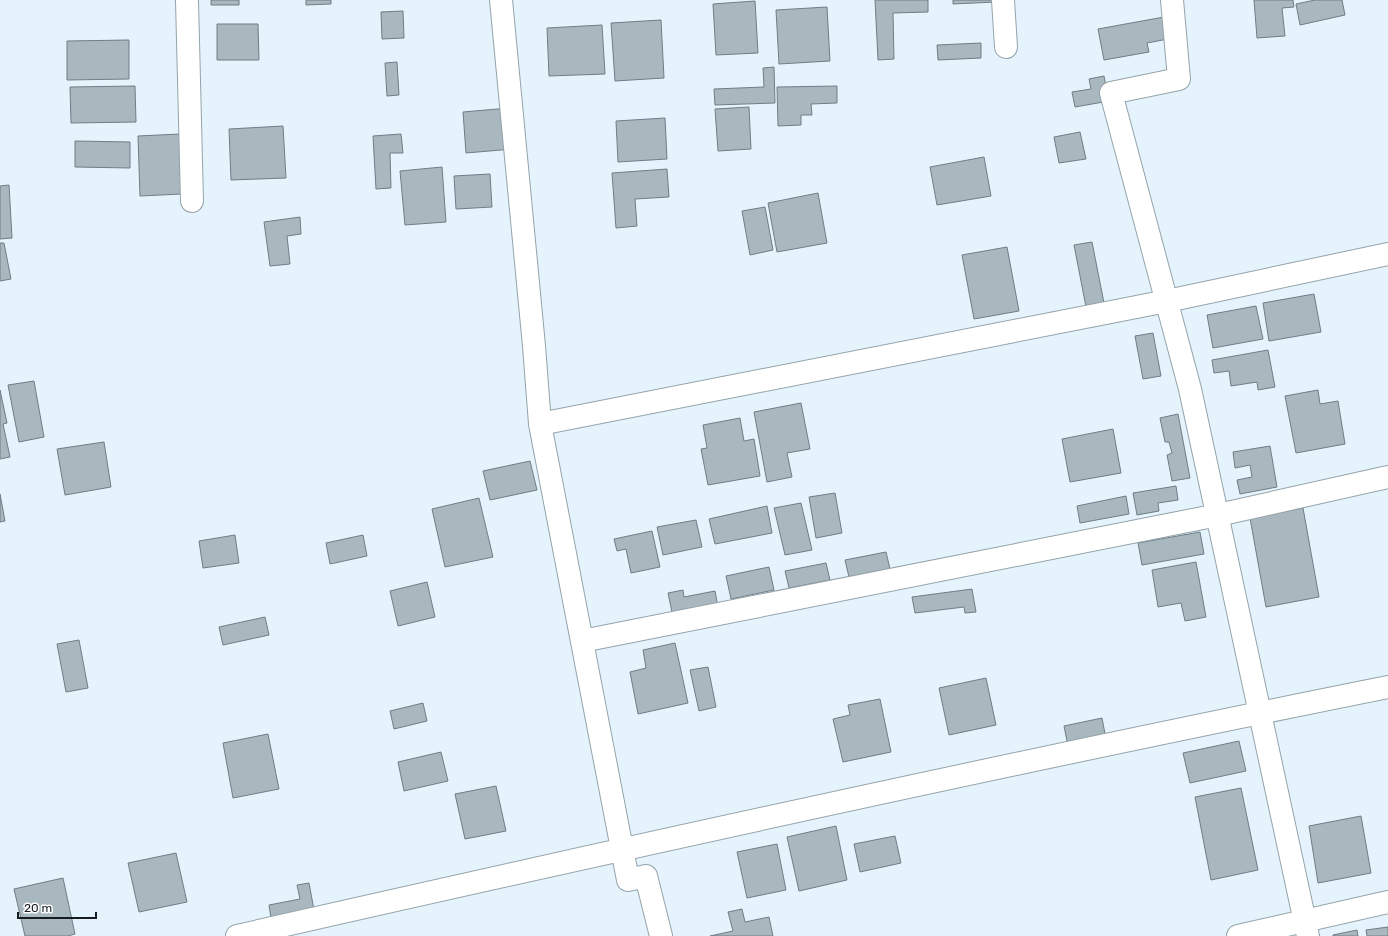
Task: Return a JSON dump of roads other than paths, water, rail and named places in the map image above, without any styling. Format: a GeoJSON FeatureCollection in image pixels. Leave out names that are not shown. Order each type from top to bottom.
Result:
{"type":"FeatureCollection","features":[{"type":"Feature","properties":{"kind":"street"},"geometry":{"type":"LineString","coordinates":[[187,0],[192,201]]}},
{"type":"Feature","properties":{"kind":"street"},"geometry":{"type":"LineString","coordinates":[[501,0],[540,424],[628,880],[646,876],[661,936]]}},
{"type":"Feature","properties":{"kind":"street"},"geometry":{"type":"LineString","coordinates":[[1003,0],[1006,47]]}},
{"type":"Feature","properties":{"kind":"street"},"geometry":{"type":"LineString","coordinates":[[1172,0],[1179,79],[1112,93],[1190,388],[1259,713],[1307,928]]}},
{"type":"Feature","properties":{"kind":"street"},"geometry":{"type":"LineString","coordinates":[[540,424],[1167,301],[1388,254]]}},
{"type":"Feature","properties":{"kind":"street"},"geometry":{"type":"LineString","coordinates":[[582,641],[1218,515],[1388,477]]}},
{"type":"Feature","properties":{"kind":"street"},"geometry":{"type":"LineString","coordinates":[[237,936],[622,849],[1259,713],[1388,687]]}},
{"type":"Feature","properties":{"kind":"street"},"geometry":{"type":"LineString","coordinates":[[1238,936],[1307,928],[1388,902]]}}]}
